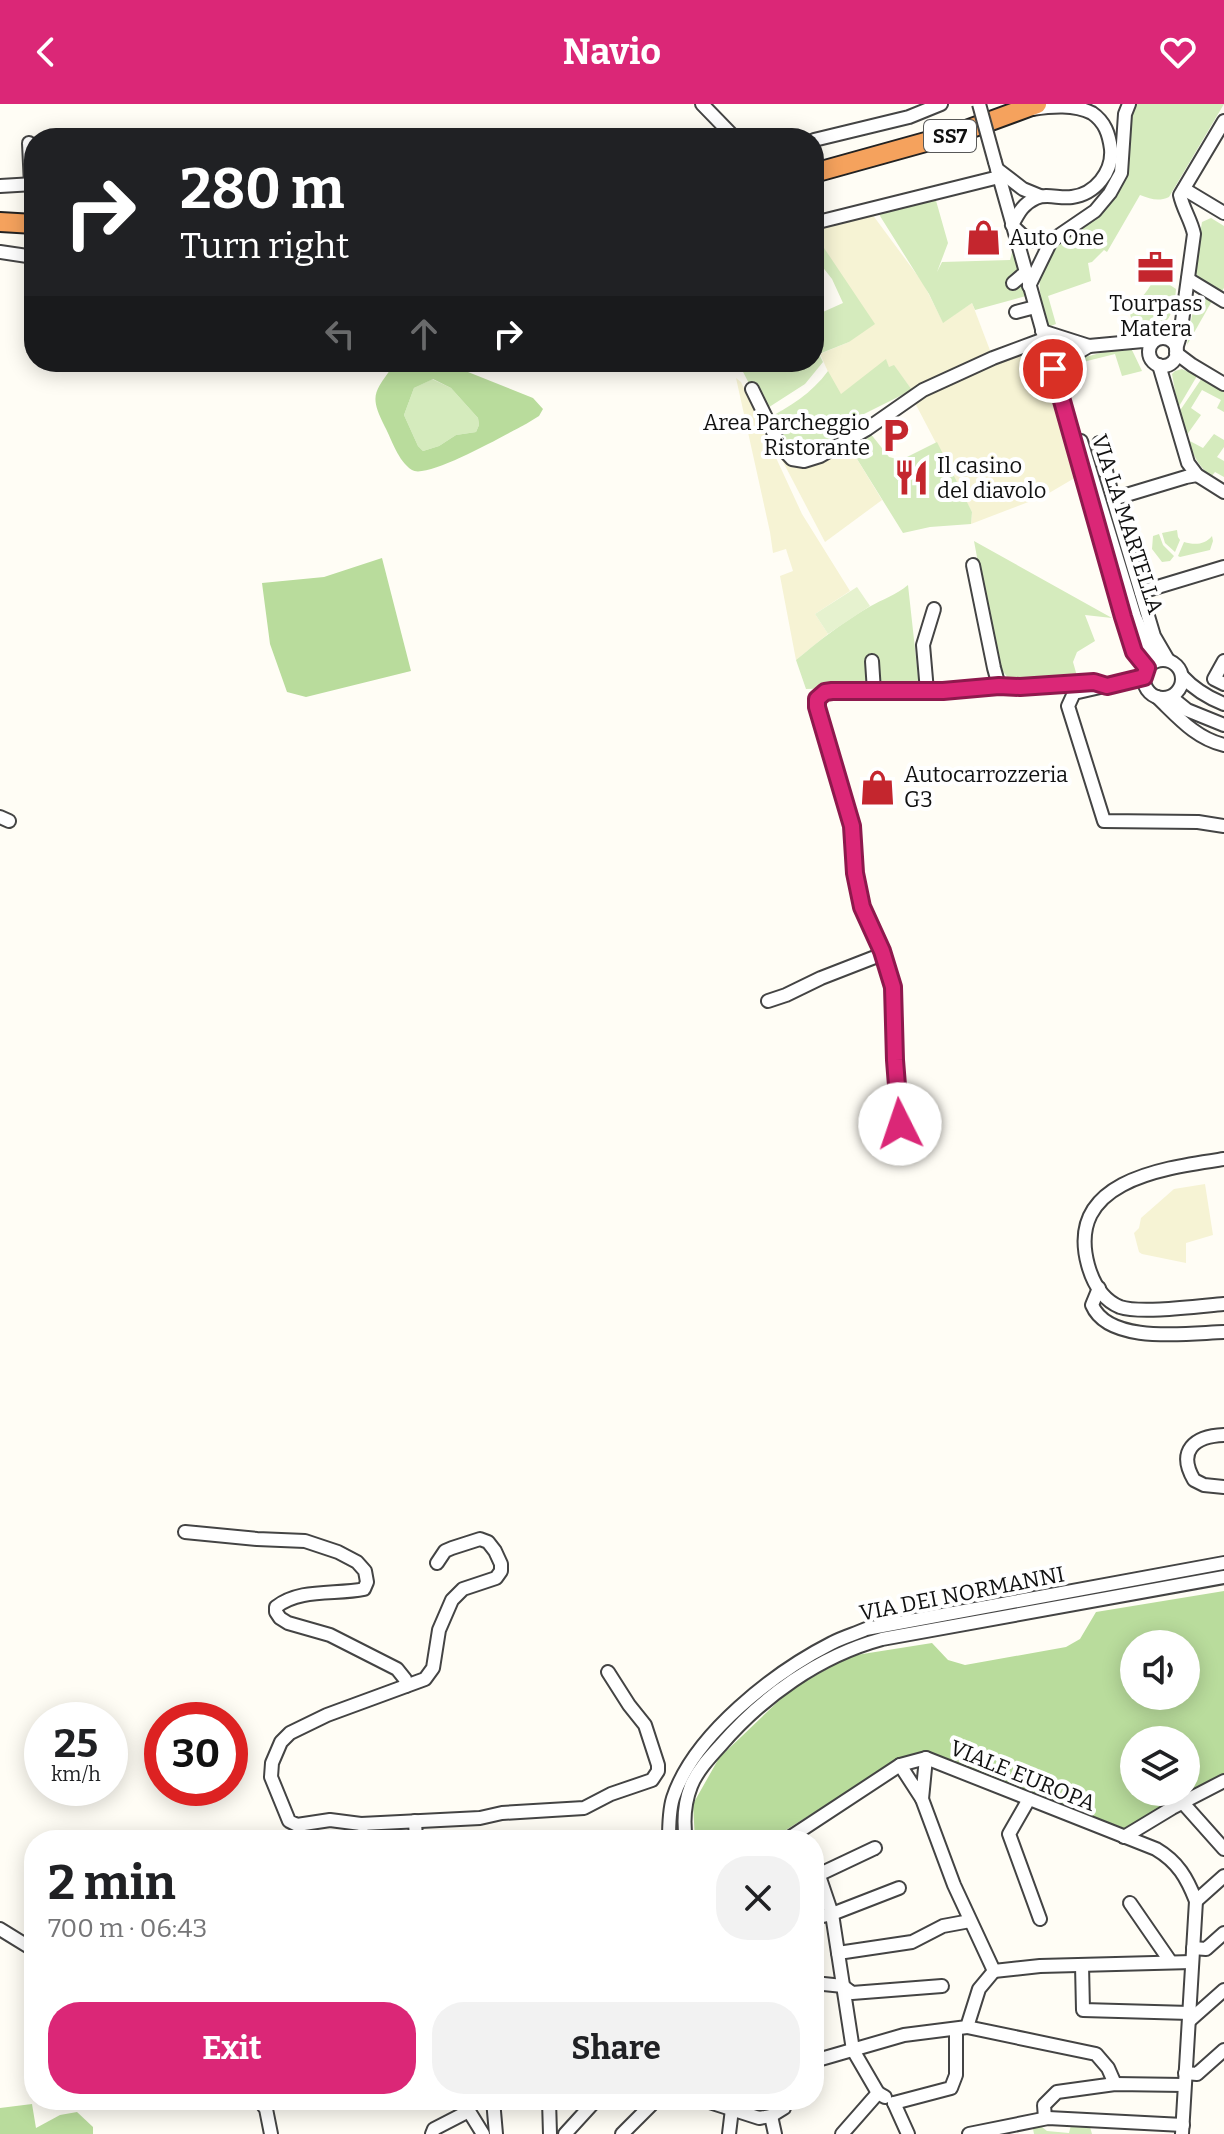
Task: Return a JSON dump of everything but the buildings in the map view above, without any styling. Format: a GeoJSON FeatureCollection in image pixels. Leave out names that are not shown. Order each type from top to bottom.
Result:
{"type":"FeatureCollection","features":[{"type":"Feature","properties":{"kind":"highway","name":"SS7"},"geometry":{"type":"LineString","coordinates":[[824,170],[958,133],[1031,106]]}},
{"type":"Feature","properties":{"kind":"highway"},"geometry":{"type":"LineString","coordinates":[[0,222],[24,223]]}},
{"type":"Feature","properties":{"kind":"street"},"geometry":{"type":"LineString","coordinates":[[702,104],[725,128]]}},
{"type":"Feature","properties":{"kind":"street"},"geometry":{"type":"LineString","coordinates":[[824,138],[909,117],[941,104]]}},
{"type":"Feature","properties":{"kind":"street","name":"VIA LA MARTELLA"},"geometry":{"type":"LineString","coordinates":[[979,104],[1123,617],[1134,652],[1154,667]]}},
{"type":"Feature","properties":{"kind":"street"},"geometry":{"type":"LineString","coordinates":[[1040,196],[1021,207],[1012,225],[1023,237],[1036,243],[1051,241],[1095,211],[1121,173],[1125,114],[1129,104]]}},
{"type":"Feature","properties":{"kind":"street"},"geometry":{"type":"LineString","coordinates":[[824,221],[865,214],[997,169],[1023,189],[1040,196],[1071,197],[1087,193],[1101,181],[1109,168],[1111,155],[1104,123],[1078,106],[1031,106]]}},
{"type":"Feature","properties":{"kind":"street"},"geometry":{"type":"LineString","coordinates":[[1224,121],[1180,195],[1194,234],[1182,318],[1165,354],[1167,388],[1188,463],[1197,475],[1224,492]]}},
{"type":"Feature","properties":{"kind":"street"},"geometry":{"type":"LineString","coordinates":[[0,186],[24,185]]}},
{"type":"Feature","properties":{"kind":"street"},"geometry":{"type":"LineString","coordinates":[[1184,189],[1224,213]]}},
{"type":"Feature","properties":{"kind":"street"},"geometry":{"type":"LineString","coordinates":[[1029,286],[1051,241]]}},
{"type":"Feature","properties":{"kind":"street"},"geometry":{"type":"LineString","coordinates":[[0,252],[24,256]]}},
{"type":"Feature","properties":{"kind":"street"},"geometry":{"type":"LineString","coordinates":[[1013,283],[1026,272]]}},
{"type":"Feature","properties":{"kind":"street"},"geometry":{"type":"LineString","coordinates":[[1188,279],[1224,301]]}},
{"type":"Feature","properties":{"kind":"street"},"geometry":{"type":"LineString","coordinates":[[1016,312],[1035,307]]}},
{"type":"Feature","properties":{"kind":"street"},"geometry":{"type":"LineString","coordinates":[[752,389],[787,456],[804,461],[820,456],[861,433],[923,390],[1043,335],[1089,346],[1143,341],[1224,384]]}},
{"type":"Feature","properties":{"kind":"street"},"geometry":{"type":"LineString","coordinates":[[1057,382],[1074,355],[1089,346]]}},
{"type":"Feature","properties":{"kind":"street"},"geometry":{"type":"LineString","coordinates":[[1099,443],[1154,636],[1154,667],[1145,687],[1157,697],[1224,725]]}},
{"type":"Feature","properties":{"kind":"street"},"geometry":{"type":"LineString","coordinates":[[1113,499],[1197,475]]}},
{"type":"Feature","properties":{"kind":"street"},"geometry":{"type":"LineString","coordinates":[[973,565],[980,617],[999,686]]}},
{"type":"Feature","properties":{"kind":"street"},"geometry":{"type":"LineString","coordinates":[[1141,592],[1224,567]]}},
{"type":"Feature","properties":{"kind":"street"},"geometry":{"type":"LineString","coordinates":[[927,691],[923,645],[934,609]]}},
{"type":"Feature","properties":{"kind":"street"},"geometry":{"type":"LineString","coordinates":[[872,661],[874,691]]}},
{"type":"Feature","properties":{"kind":"street"},"geometry":{"type":"LineString","coordinates":[[1224,661],[1214,679],[1224,684]]}},
{"type":"Feature","properties":{"kind":"street"},"geometry":{"type":"LineString","coordinates":[[1224,704],[1188,682],[1177,665],[1154,667],[1107,686],[1074,693],[1068,706],[1104,821],[1186,822],[1224,826]]}},
{"type":"Feature","properties":{"kind":"street"},"geometry":{"type":"LineString","coordinates":[[1171,702],[1181,686],[1182,676]]}},
{"type":"Feature","properties":{"kind":"street"},"geometry":{"type":"LineString","coordinates":[[900,1124],[895,1095],[893,987],[882,951],[862,907],[855,873],[852,826],[835,786],[817,699],[825,692],[840,696],[874,691],[1020,687],[1075,679],[1107,686]]}},
{"type":"Feature","properties":{"kind":"street"},"geometry":{"type":"LineString","coordinates":[[1171,702],[1192,730],[1209,741],[1224,745]]}},
{"type":"Feature","properties":{"kind":"street"},"geometry":{"type":"LineString","coordinates":[[1192,730],[1204,717]]}},
{"type":"Feature","properties":{"kind":"street"},"geometry":{"type":"LineString","coordinates":[[768,1001],[875,957],[882,951]]}},
{"type":"Feature","properties":{"kind":"street"},"geometry":{"type":"LineString","coordinates":[[1224,1159],[1137,1177],[1119,1184],[1092,1213],[1084,1232],[1090,1272],[1105,1299],[1122,1308],[1149,1310],[1224,1304]]}},
{"type":"Feature","properties":{"kind":"street"},"geometry":{"type":"LineString","coordinates":[[1099,1288],[1092,1305],[1096,1314],[1113,1326],[1140,1334],[1224,1332]]}},
{"type":"Feature","properties":{"kind":"street"},"geometry":{"type":"LineString","coordinates":[[1224,1435],[1200,1439],[1191,1448],[1186,1462],[1194,1480],[1204,1485],[1224,1487]]}},
{"type":"Feature","properties":{"kind":"street"},"geometry":{"type":"LineString","coordinates":[[185,1532],[244,1539],[305,1541],[351,1558],[365,1571],[367,1582],[364,1589],[290,1599],[278,1604],[276,1612],[288,1623],[330,1635],[386,1663],[402,1673],[406,1686]]}},
{"type":"Feature","properties":{"kind":"street"},"geometry":{"type":"LineString","coordinates":[[437,1563],[445,1551],[480,1539],[488,1542],[495,1551],[501,1571],[496,1578],[470,1585],[457,1594],[447,1608],[430,1675],[417,1683],[327,1715],[290,1733],[281,1742],[271,1771],[285,1815],[293,1824],[330,1820],[361,1824],[575,1810],[652,1780],[658,1765],[645,1725],[608,1672]]}},
{"type":"Feature","properties":{"kind":"street","name":"VIA DEI NORMANNI"},"geometry":{"type":"LineString","coordinates":[[669,1830],[673,1798],[684,1774],[707,1740],[756,1693],[807,1656],[835,1641],[866,1629],[1224,1563]]}},
{"type":"Feature","properties":{"kind":"street","name":"VIA DEI NORMANNI"},"geometry":{"type":"LineString","coordinates":[[686,1830],[685,1807],[692,1783],[709,1758],[732,1732],[778,1691],[839,1654],[882,1639],[1224,1577]]}},
{"type":"Feature","properties":{"kind":"street"},"geometry":{"type":"LineString","coordinates":[[922,1799],[926,1758]]}},
{"type":"Feature","properties":{"kind":"street","name":"VIALE EUROPA"},"geometry":{"type":"LineString","coordinates":[[807,1830],[900,1765],[926,1758],[1156,1849],[1170,1858],[1188,1878],[1196,1901]]}},
{"type":"Feature","properties":{"kind":"street"},"geometry":{"type":"LineString","coordinates":[[900,1765],[922,1799],[970,1921],[994,1971]]}},
{"type":"Feature","properties":{"kind":"street"},"geometry":{"type":"LineString","coordinates":[[1200,1794],[1224,1781]]}},
{"type":"Feature","properties":{"kind":"street"},"geometry":{"type":"LineString","coordinates":[[1029,1799],[1009,1834],[1040,1919]]}},
{"type":"Feature","properties":{"kind":"street"},"geometry":{"type":"LineString","coordinates":[[1124,1837],[1178,1806]]}},
{"type":"Feature","properties":{"kind":"street"},"geometry":{"type":"LineString","coordinates":[[1186,1806],[1224,1849]]}},
{"type":"Feature","properties":{"kind":"street"},"geometry":{"type":"LineString","coordinates":[[415,1821],[415,1830]]}},
{"type":"Feature","properties":{"kind":"street"},"geometry":{"type":"LineString","coordinates":[[361,1824],[361,1830]]}},
{"type":"Feature","properties":{"kind":"street"},"geometry":{"type":"LineString","coordinates":[[824,1872],[875,1848]]}},
{"type":"Feature","properties":{"kind":"street"},"geometry":{"type":"LineString","coordinates":[[969,2134],[1045,2118],[1182,2129],[1196,1901],[1224,1876]]}},
{"type":"Feature","properties":{"kind":"street"},"geometry":{"type":"LineString","coordinates":[[824,1887],[832,1914],[853,2050],[878,2093],[894,2103],[908,2134]]}},
{"type":"Feature","properties":{"kind":"street"},"geometry":{"type":"LineString","coordinates":[[824,1916],[899,1888]]}},
{"type":"Feature","properties":{"kind":"street"},"geometry":{"type":"LineString","coordinates":[[1130,1903],[1170,1961]]}},
{"type":"Feature","properties":{"kind":"street"},"geometry":{"type":"LineString","coordinates":[[838,1953],[912,1942],[943,1926],[970,1921]]}},
{"type":"Feature","properties":{"kind":"street"},"geometry":{"type":"LineString","coordinates":[[0,1929],[24,1944]]}},
{"type":"Feature","properties":{"kind":"street"},"geometry":{"type":"LineString","coordinates":[[1193,1948],[1206,1949],[1224,1933]]}},
{"type":"Feature","properties":{"kind":"street"},"geometry":{"type":"LineString","coordinates":[[894,2103],[951,2088],[956,2075],[961,2028],[979,1989],[994,1971],[1040,1966],[1192,1962]]}},
{"type":"Feature","properties":{"kind":"street"},"geometry":{"type":"LineString","coordinates":[[1082,1965],[1083,2010],[1189,2017],[1224,1990]]}},
{"type":"Feature","properties":{"kind":"street"},"geometry":{"type":"LineString","coordinates":[[824,1984],[843,1986],[852,1993],[942,1986]]}},
{"type":"Feature","properties":{"kind":"street"},"geometry":{"type":"LineString","coordinates":[[824,2058],[904,2035],[961,2028],[1096,2054],[1108,2068],[1115,2084]]}},
{"type":"Feature","properties":{"kind":"street"},"geometry":{"type":"LineString","coordinates":[[1045,2118],[1044,2105],[1057,2092],[1185,2079],[1197,2074],[1224,2050]]}},
{"type":"Feature","properties":{"kind":"street"},"geometry":{"type":"LineString","coordinates":[[842,2134],[878,2093]]}},
{"type":"Feature","properties":{"kind":"street"},"geometry":{"type":"LineString","coordinates":[[266,2110],[271,2134]]}},
{"type":"Feature","properties":{"kind":"street"},"geometry":{"type":"LineString","coordinates":[[432,2134],[434,2129],[459,2110]]}},
{"type":"Feature","properties":{"kind":"street"},"geometry":{"type":"LineString","coordinates":[[469,2110],[483,2134]]}},
{"type":"Feature","properties":{"kind":"street"},"geometry":{"type":"LineString","coordinates":[[494,2110],[496,2134]]}},
{"type":"Feature","properties":{"kind":"street"},"geometry":{"type":"LineString","coordinates":[[549,2110],[550,2134]]}},
{"type":"Feature","properties":{"kind":"street"},"geometry":{"type":"LineString","coordinates":[[565,2134],[587,2110]]}},
{"type":"Feature","properties":{"kind":"street"},"geometry":{"type":"LineString","coordinates":[[622,2134],[646,2110]]}},
{"type":"Feature","properties":{"kind":"street"},"geometry":{"type":"LineString","coordinates":[[729,2134],[732,2110]]}},
{"type":"Feature","properties":{"kind":"street"},"geometry":{"type":"LineString","coordinates":[[735,2110],[759,2118],[781,2110]]}},
{"type":"Feature","properties":{"kind":"street"},"geometry":{"type":"LineString","coordinates":[[771,2116],[775,2134]]}},
{"type":"Feature","properties":{"kind":"shaded area"},"geometry":{"type":"Polygon","coordinates":[[[872,214],[923,283],[943,322],[972,303],[991,353],[912,390],[894,366],[889,368],[886,360],[839,396],[824,363],[824,352],[849,342],[871,321],[824,248],[824,226],[872,214]]]}},
{"type":"Feature","properties":{"kind":"shaded area"},"geometry":{"type":"Polygon","coordinates":[[[1041,347],[1078,476],[1044,496],[971,524],[972,512],[914,401],[1041,347]]]}},
{"type":"Feature","properties":{"kind":"shaded area"},"geometry":{"type":"Polygon","coordinates":[[[736,378],[741,382],[802,514],[850,591],[815,614],[828,634],[796,660],[780,576],[793,571],[786,549],[773,553],[736,378]]]}},
{"type":"Feature","properties":{"kind":"shaded area"},"geometry":{"type":"Polygon","coordinates":[[[849,446],[882,500],[825,542],[781,458],[792,465],[813,465],[849,446]]]}},
{"type":"Feature","properties":{"kind":"shaded area"},"geometry":{"type":"Polygon","coordinates":[[[1205,1184],[1213,1235],[1186,1243],[1186,1263],[1139,1252],[1134,1233],[1139,1228],[1141,1218],[1174,1189],[1205,1184]]]}},
{"type":"Feature","properties":{"kind":"green space"},"geometry":{"type":"Polygon","coordinates":[[[1134,104],[1224,104],[1169,197],[1158,200],[1140,195],[1107,252],[1104,250],[1088,263],[1091,281],[1048,296],[1056,324],[1048,327],[1040,291],[1043,266],[1057,245],[1101,212],[1113,198],[1123,168],[1134,104]]]}},
{"type":"Feature","properties":{"kind":"green space"},"geometry":{"type":"Polygon","coordinates":[[[935,197],[948,243],[937,272],[942,262],[1010,260],[1013,249],[1026,296],[975,310],[972,303],[943,323],[929,294],[875,208],[935,197]]]}},
{"type":"Feature","properties":{"kind":"green space"},"geometry":{"type":"Polygon","coordinates":[[[1211,218],[1224,226],[1222,291],[1199,278],[1194,270],[1202,222],[1211,218]]]}},
{"type":"Feature","properties":{"kind":"green space"},"geometry":{"type":"Polygon","coordinates":[[[824,248],[875,324],[849,342],[824,352],[824,312],[843,303],[824,269],[824,248]]]}},
{"type":"Feature","properties":{"kind":"green space"},"geometry":{"type":"Polygon","coordinates":[[[1155,275],[1176,289],[1173,307],[1161,326],[1136,333],[1127,305],[1145,294],[1155,275]]]}},
{"type":"Feature","properties":{"kind":"green space"},"geometry":{"type":"Polygon","coordinates":[[[1198,295],[1212,301],[1187,345],[1195,298],[1198,295]]]}},
{"type":"Feature","properties":{"kind":"green space"},"geometry":{"type":"Polygon","coordinates":[[[1115,349],[1132,350],[1142,371],[1122,376],[1115,354],[1079,363],[1078,359],[1115,349]]]}},
{"type":"Feature","properties":{"kind":"green space"},"geometry":{"type":"Polygon","coordinates":[[[886,359],[889,367],[894,365],[912,390],[854,419],[861,433],[811,459],[792,459],[766,419],[800,399],[828,371],[841,394],[886,359]]]}},
{"type":"Feature","properties":{"kind":"green space"},"geometry":{"type":"Polygon","coordinates":[[[1182,369],[1197,376],[1178,408],[1172,374],[1182,369]]]}},
{"type":"Feature","properties":{"kind":"green space"},"geometry":{"type":"Polygon","coordinates":[[[389,372],[468,372],[533,398],[543,409],[539,416],[526,424],[468,454],[420,471],[412,470],[396,450],[377,408],[378,389],[389,372]],[[433,379],[414,388],[404,415],[423,451],[439,446],[456,435],[476,432],[478,418],[451,388],[433,379]]]}},
{"type":"Feature","properties":{"kind":"green space"},"geometry":{"type":"Polygon","coordinates":[[[743,372],[815,372],[805,384],[763,411],[743,372]]]}},
{"type":"Feature","properties":{"kind":"green space"},"geometry":{"type":"Polygon","coordinates":[[[1202,378],[1224,392],[1224,412],[1217,408],[1221,400],[1202,390],[1191,408],[1201,415],[1186,436],[1179,412],[1202,378]]]}},
{"type":"Feature","properties":{"kind":"green space"},"geometry":{"type":"Polygon","coordinates":[[[432,379],[451,388],[478,418],[479,425],[476,432],[456,435],[439,446],[423,451],[404,415],[414,388],[432,379]]]}},
{"type":"Feature","properties":{"kind":"green space"},"geometry":{"type":"Polygon","coordinates":[[[870,433],[889,457],[901,460],[937,442],[972,512],[971,524],[930,527],[903,533],[849,446],[870,433]]]}},
{"type":"Feature","properties":{"kind":"green space"},"geometry":{"type":"Polygon","coordinates":[[[1214,434],[1224,440],[1224,447],[1217,457],[1224,461],[1224,477],[1215,472],[1211,477],[1207,473],[1188,440],[1203,448],[1214,434]]]}},
{"type":"Feature","properties":{"kind":"green space"},"geometry":{"type":"Polygon","coordinates":[[[1177,530],[1180,540],[1175,552],[1165,543],[1162,533],[1177,530]]]}},
{"type":"Feature","properties":{"kind":"green space"},"geometry":{"type":"Polygon","coordinates":[[[1159,534],[1163,545],[1174,556],[1170,561],[1162,562],[1152,549],[1153,536],[1159,534]]]}},
{"type":"Feature","properties":{"kind":"green space"},"geometry":{"type":"Polygon","coordinates":[[[1212,536],[1210,550],[1178,556],[1184,542],[1199,544],[1212,536]]]}},
{"type":"Feature","properties":{"kind":"green space"},"geometry":{"type":"Polygon","coordinates":[[[974,541],[1112,618],[1085,615],[1095,641],[1077,652],[1073,662],[1077,676],[1011,681],[997,665],[974,541]]]}},
{"type":"Feature","properties":{"kind":"green space"},"geometry":{"type":"Polygon","coordinates":[[[1143,541],[1153,576],[1141,567],[1135,543],[1143,541]]]}},
{"type":"Feature","properties":{"kind":"green space"},"geometry":{"type":"Polygon","coordinates":[[[382,558],[411,671],[306,697],[287,692],[270,644],[262,583],[324,577],[382,558]]]}},
{"type":"Feature","properties":{"kind":"green space"},"geometry":{"type":"Polygon","coordinates":[[[908,585],[919,685],[806,689],[796,660],[850,619],[908,585]]]}},
{"type":"Feature","properties":{"kind":"green space"},"geometry":{"type":"Polygon","coordinates":[[[857,587],[870,606],[828,634],[815,614],[857,587]]]}},
{"type":"Feature","properties":{"kind":"green space"},"geometry":{"type":"Polygon","coordinates":[[[1224,1591],[1224,1776],[1200,1789],[1200,1726],[1120,1726],[1120,1806],[1169,1806],[1126,1829],[927,1752],[896,1761],[786,1830],[694,1830],[693,1804],[719,1758],[790,1690],[850,1656],[932,1643],[948,1660],[965,1665],[1066,1647],[1080,1639],[1096,1612],[1224,1591]]]}},
{"type":"Feature","properties":{"kind":"green space"},"geometry":{"type":"Polygon","coordinates":[[[24,2105],[24,2110],[33,2110],[36,2128],[60,2115],[77,2112],[93,2127],[93,2134],[0,2134],[0,2108],[24,2105]]]}},
{"type":"Feature","properties":{"kind":"green space"},"geometry":{"type":"Polygon","coordinates":[[[1032,2124],[1038,2124],[1047,2131],[1069,2133],[1071,2125],[1090,2127],[1092,2134],[1034,2134],[1032,2124]]]}},
{"type":"Feature","properties":{"kind":"place","name":"Auto One"},"geometry":{"type":"Point","coordinates":[983,237]}},
{"type":"Feature","properties":{"kind":"place","name":"Tourpass Matera"},"geometry":{"type":"Point","coordinates":[1156,267]}},
{"type":"Feature","properties":{"kind":"place","name":"Area Parcheggio Ristorante"},"geometry":{"type":"Point","coordinates":[896,435]}},
{"type":"Feature","properties":{"kind":"place","name":"Il casino del diavolo"},"geometry":{"type":"Point","coordinates":[911,478]}},
{"type":"Feature","properties":{"kind":"place","name":"Autocarrozzeria G3"},"geometry":{"type":"Point","coordinates":[878,787]}},
{"type":"Feature","properties":{"kind":"route"},"geometry":{"type":"LineString","coordinates":[[900,1124],[893,987],[882,951],[862,907],[853,861],[852,826],[817,699],[825,692],[832,691],[943,691],[1094,682],[1107,686],[1144,677],[1147,668],[1134,652],[1053,369]]}}]}
